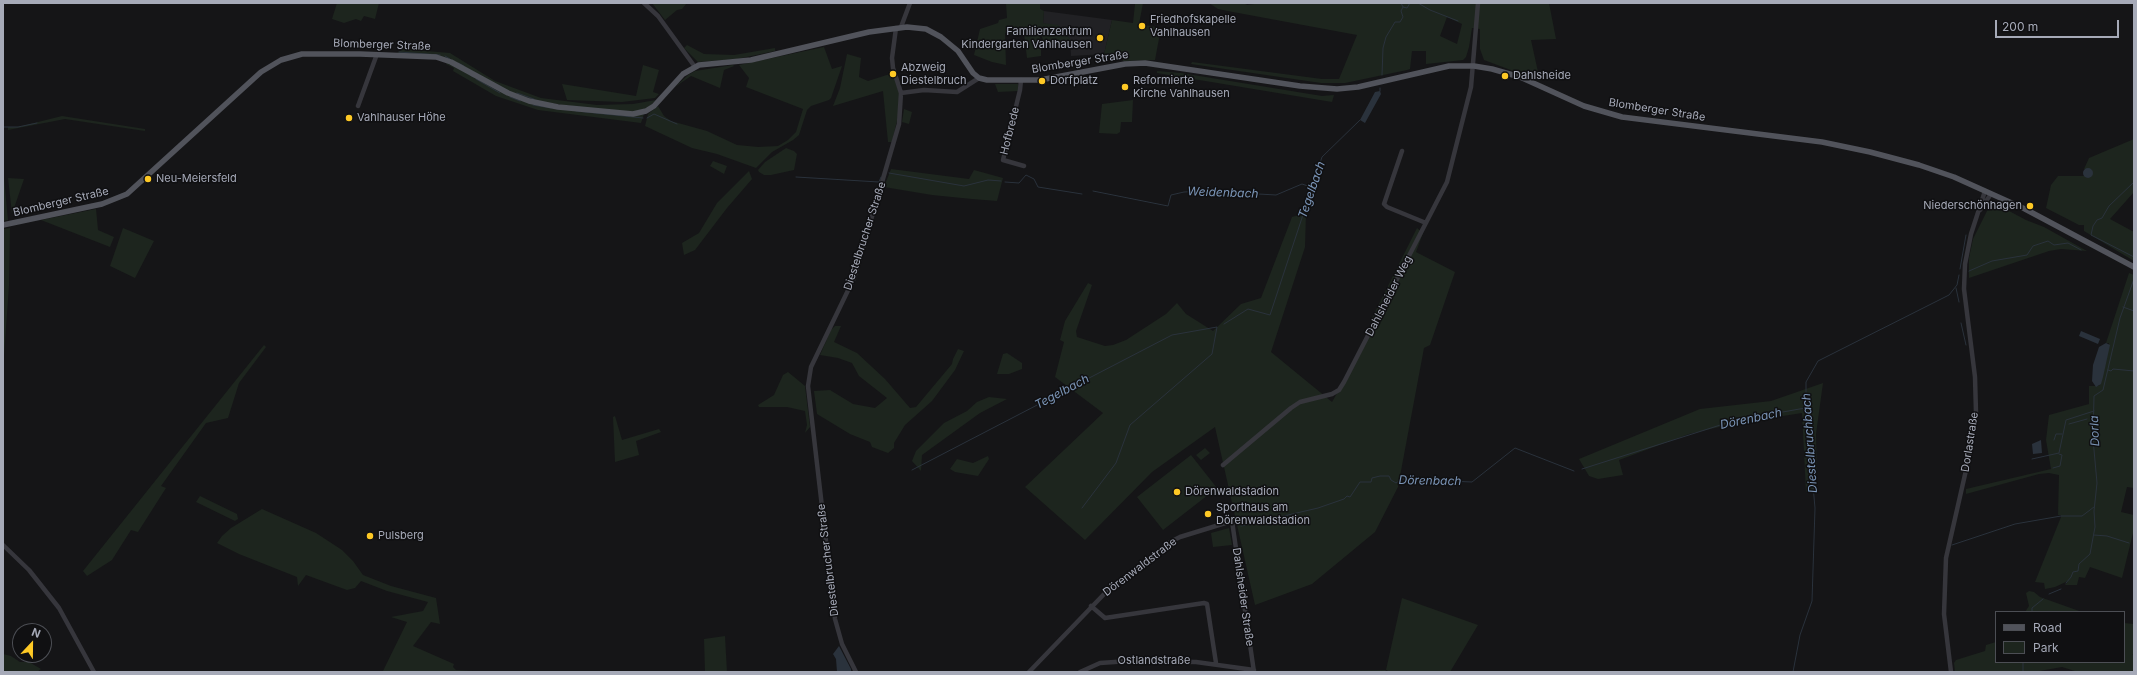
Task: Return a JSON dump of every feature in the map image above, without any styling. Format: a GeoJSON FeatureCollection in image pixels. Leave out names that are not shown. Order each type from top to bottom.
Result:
{"type":"FeatureCollection","features":[{"type":"Feature","properties":{"kind":"main road","name":"Blomberger Straße"},"geometry":{"type":"LineString","coordinates":[[6,225],[102,204],[127,194],[258,74],[281,60],[311,53],[377,54],[441,58],[500,90],[529,101],[558,107],[627,114],[649,110],[682,74],[695,67],[751,60],[854,36],[899,28],[926,29],[942,37],[953,46],[973,73],[979,78],[986,80],[1042,80],[1126,64],[1145,63],[1300,86],[1337,88],[1372,84],[1434,68],[1474,66],[1513,74],[1584,106],[1622,117],[1822,142],[1855,149],[1937,171],[1985,191],[2134,267]]}},
{"type":"Feature","properties":{"kind":"street"},"geometry":{"type":"LineString","coordinates":[[644,3],[658,16],[695,67]]}},
{"type":"Feature","properties":{"kind":"street","name":"Diestelbrucher Straße"},"geometry":{"type":"LineString","coordinates":[[856,672],[845,653],[835,619],[808,393],[808,380],[811,367],[854,278],[899,124],[902,93],[892,65],[899,28],[910,3]]}},
{"type":"Feature","properties":{"kind":"street","name":"Dahlsheider Weg"},"geometry":{"type":"LineString","coordinates":[[1223,466],[1295,405],[1339,390],[1447,182],[1469,99],[1474,66],[1478,3]]}},
{"type":"Feature","properties":{"kind":"street"},"geometry":{"type":"LineString","coordinates":[[358,106],[377,54]]}},
{"type":"Feature","properties":{"kind":"street"},"geometry":{"type":"LineString","coordinates":[[902,93],[924,90],[956,92],[979,78]]}},
{"type":"Feature","properties":{"kind":"street","name":"Hofbrede"},"geometry":{"type":"LineString","coordinates":[[1021,80],[1021,88],[1003,160],[1024,166]]}},
{"type":"Feature","properties":{"kind":"street"},"geometry":{"type":"LineString","coordinates":[[1402,151],[1384,204],[1387,207],[1426,223]]}},
{"type":"Feature","properties":{"kind":"street","name":"Dorlastraße"},"geometry":{"type":"LineString","coordinates":[[1951,672],[1945,627],[1944,586],[1948,552],[1970,457],[1976,413],[1975,378],[1964,289],[1967,248],[1985,191]]}},
{"type":"Feature","properties":{"kind":"street","name":"Dorlastraße"},"geometry":{"type":"LineString","coordinates":[[1979,212],[1991,194]]}},
{"type":"Feature","properties":{"kind":"street","name":"Dörenwaldstraße"},"geometry":{"type":"LineString","coordinates":[[1030,672],[1108,590],[1130,575],[1170,542],[1180,537],[1232,521]]}},
{"type":"Feature","properties":{"kind":"street","name":"Dahlsheider Straße"},"geometry":{"type":"LineString","coordinates":[[1232,521],[1254,671]]}},
{"type":"Feature","properties":{"kind":"street"},"geometry":{"type":"LineString","coordinates":[[3,545],[29,570],[59,608],[94,672]]}},
{"type":"Feature","properties":{"kind":"street"},"geometry":{"type":"LineString","coordinates":[[1092,606],[1105,618],[1204,603],[1207,604],[1216,663]]}},
{"type":"Feature","properties":{"kind":"street","name":"Ostlandstraße"},"geometry":{"type":"LineString","coordinates":[[1080,672],[1092,665],[1112,661],[1216,663],[1254,671]]}},
{"type":"Feature","properties":{"kind":"shaded area"},"geometry":{"type":"Polygon","coordinates":[[[1044,11],[1112,20],[1104,54],[1071,56],[1070,39],[1059,28],[1043,23],[1044,11]]]}},
{"type":"Feature","properties":{"kind":"shaded area"},"geometry":{"type":"Polygon","coordinates":[[[1380,91],[1381,94],[1365,123],[1360,120],[1375,92],[1380,91]]]}},
{"type":"Feature","properties":{"kind":"shaded area"},"geometry":{"type":"Polygon","coordinates":[[[2088,168],[2093,173],[2088,178],[2083,173],[2088,168]]]}},
{"type":"Feature","properties":{"kind":"shaded area"},"geometry":{"type":"Polygon","coordinates":[[[2081,331],[2100,339],[2098,344],[2079,336],[2081,331]]]}},
{"type":"Feature","properties":{"kind":"shaded area"},"geometry":{"type":"Polygon","coordinates":[[[2106,343],[2110,345],[2103,377],[2101,384],[2096,387],[2092,381],[2093,365],[2099,347],[2106,343]]]}},
{"type":"Feature","properties":{"kind":"shaded area"},"geometry":{"type":"Polygon","coordinates":[[[2041,440],[2042,453],[2033,454],[2032,444],[2041,440]]]}},
{"type":"Feature","properties":{"kind":"shaded area"},"geometry":{"type":"Polygon","coordinates":[[[839,646],[851,669],[851,672],[837,672],[836,659],[833,654],[839,646]]]}},
{"type":"Feature","properties":{"kind":"green space"},"geometry":{"type":"Polygon","coordinates":[[[337,3],[379,3],[375,19],[364,16],[361,21],[356,19],[344,23],[332,19],[337,3]]]}},
{"type":"Feature","properties":{"kind":"green space"},"geometry":{"type":"Polygon","coordinates":[[[652,3],[687,3],[682,9],[677,10],[665,20],[652,3]]]}},
{"type":"Feature","properties":{"kind":"green space"},"geometry":{"type":"Polygon","coordinates":[[[1006,3],[1040,3],[1040,9],[1044,11],[1043,23],[1058,25],[1070,39],[1070,42],[1051,46],[1043,40],[1040,32],[1017,30],[1016,35],[1005,33],[1006,65],[992,62],[974,55],[980,29],[998,23],[999,20],[1007,18],[1006,3]]]}},
{"type":"Feature","properties":{"kind":"green space"},"geometry":{"type":"Polygon","coordinates":[[[1132,3],[1143,3],[1139,24],[1161,28],[1155,60],[1123,61],[1123,58],[1104,54],[1112,20],[1133,23],[1135,4],[1132,3]]]}},
{"type":"Feature","properties":{"kind":"green space"},"geometry":{"type":"Polygon","coordinates":[[[1209,3],[1244,3],[1247,5],[1261,3],[1549,3],[1556,39],[1531,40],[1540,81],[1484,60],[1480,49],[1480,29],[1472,28],[1469,47],[1466,57],[1463,60],[1426,64],[1426,51],[1412,51],[1410,69],[1345,83],[1321,83],[1191,64],[1192,62],[1322,79],[1339,79],[1357,35],[1218,9],[1209,3]],[[1447,17],[1440,36],[1457,44],[1462,24],[1447,17]]]}},
{"type":"Feature","properties":{"kind":"green space"},"geometry":{"type":"Polygon","coordinates":[[[1024,34],[1039,35],[1041,40],[1041,56],[1027,58],[1024,34]]]}},
{"type":"Feature","properties":{"kind":"green space"},"geometry":{"type":"Polygon","coordinates":[[[687,45],[704,54],[734,55],[775,48],[775,51],[737,59],[698,62],[684,48],[687,45]]]}},
{"type":"Feature","properties":{"kind":"green space"},"geometry":{"type":"Polygon","coordinates":[[[824,47],[832,69],[842,66],[831,98],[811,106],[807,110],[799,135],[772,152],[756,168],[717,154],[692,148],[645,126],[648,114],[658,106],[664,116],[671,121],[707,131],[737,145],[758,147],[778,146],[788,140],[796,132],[803,109],[746,87],[749,78],[739,65],[824,47]]]}},
{"type":"Feature","properties":{"kind":"green space"},"geometry":{"type":"Polygon","coordinates":[[[403,49],[450,53],[495,81],[541,98],[597,105],[633,104],[656,100],[649,107],[638,112],[616,112],[542,102],[513,94],[456,62],[397,53],[403,49]]]}},
{"type":"Feature","properties":{"kind":"green space"},"geometry":{"type":"Polygon","coordinates":[[[847,54],[861,58],[859,77],[868,81],[893,73],[900,95],[899,112],[892,142],[888,142],[883,91],[833,106],[840,88],[847,54]]]}},
{"type":"Feature","properties":{"kind":"green space"},"geometry":{"type":"Polygon","coordinates":[[[447,62],[538,105],[644,114],[641,123],[538,110],[496,96],[453,71],[454,68],[446,64],[447,62]]]}},
{"type":"Feature","properties":{"kind":"green space"},"geometry":{"type":"Polygon","coordinates":[[[643,65],[659,70],[653,92],[659,94],[655,98],[622,102],[567,100],[562,84],[636,96],[643,65]]]}},
{"type":"Feature","properties":{"kind":"green space"},"geometry":{"type":"Polygon","coordinates":[[[734,66],[724,70],[720,88],[691,76],[675,87],[688,75],[695,71],[734,66]]]}},
{"type":"Feature","properties":{"kind":"green space"},"geometry":{"type":"Polygon","coordinates":[[[1157,71],[1181,73],[1322,96],[1334,95],[1332,102],[1157,73],[1157,71]]]}},
{"type":"Feature","properties":{"kind":"green space"},"geometry":{"type":"Polygon","coordinates":[[[995,84],[1018,84],[1018,91],[998,92],[995,84]]]}},
{"type":"Feature","properties":{"kind":"green space"},"geometry":{"type":"Polygon","coordinates":[[[1133,100],[1132,122],[1121,122],[1120,132],[1117,134],[1099,133],[1102,104],[1133,100]]]}},
{"type":"Feature","properties":{"kind":"green space"},"geometry":{"type":"Polygon","coordinates":[[[904,109],[912,112],[909,124],[902,122],[904,109]]]}},
{"type":"Feature","properties":{"kind":"green space"},"geometry":{"type":"Polygon","coordinates":[[[62,116],[145,129],[145,131],[65,119],[8,130],[8,127],[18,127],[62,116]]]}},
{"type":"Feature","properties":{"kind":"green space"},"geometry":{"type":"Polygon","coordinates":[[[2134,139],[2134,192],[2110,219],[2134,232],[2134,261],[2084,231],[2084,225],[2079,225],[2046,208],[2051,185],[2058,176],[2092,176],[2092,170],[2084,169],[2089,158],[2134,139]]]}},
{"type":"Feature","properties":{"kind":"green space"},"geometry":{"type":"Polygon","coordinates":[[[786,148],[797,154],[794,170],[771,175],[764,175],[759,172],[758,170],[765,162],[786,148]]]}},
{"type":"Feature","properties":{"kind":"green space"},"geometry":{"type":"Polygon","coordinates":[[[713,161],[727,166],[724,174],[710,166],[713,161]]]}},
{"type":"Feature","properties":{"kind":"green space"},"geometry":{"type":"Polygon","coordinates":[[[3,167],[8,220],[3,221],[3,167]]]}},
{"type":"Feature","properties":{"kind":"green space"},"geometry":{"type":"Polygon","coordinates":[[[891,169],[969,179],[974,170],[1003,178],[997,201],[972,199],[932,195],[884,187],[891,169]]]}},
{"type":"Feature","properties":{"kind":"green space"},"geometry":{"type":"Polygon","coordinates":[[[749,171],[752,179],[727,208],[695,250],[684,255],[682,243],[699,233],[717,203],[749,171]]]}},
{"type":"Feature","properties":{"kind":"green space"},"geometry":{"type":"Polygon","coordinates":[[[8,178],[24,179],[12,214],[8,178]]]}},
{"type":"Feature","properties":{"kind":"green space"},"geometry":{"type":"Polygon","coordinates":[[[1996,204],[2026,220],[2044,227],[2087,251],[2061,249],[2049,251],[1969,278],[1969,258],[1973,239],[1990,205],[1996,204]]]}},
{"type":"Feature","properties":{"kind":"green space"},"geometry":{"type":"Polygon","coordinates":[[[96,209],[98,230],[114,237],[110,247],[41,220],[96,209]]]}},
{"type":"Feature","properties":{"kind":"green space"},"geometry":{"type":"Polygon","coordinates":[[[1306,213],[1305,247],[1271,352],[1332,402],[1374,328],[1372,318],[1417,228],[1423,233],[1416,252],[1455,272],[1430,345],[1424,348],[1398,487],[1375,532],[1312,584],[1255,605],[1215,427],[1152,472],[1085,540],[1025,487],[1103,413],[1055,377],[1064,342],[1060,340],[1065,321],[1088,283],[1092,285],[1076,331],[1077,337],[1105,346],[1113,345],[1126,340],[1166,314],[1177,303],[1186,314],[1213,331],[1241,304],[1261,298],[1292,217],[1306,213]]]}},
{"type":"Feature","properties":{"kind":"green space"},"geometry":{"type":"Polygon","coordinates":[[[10,228],[9,286],[3,370],[3,229],[10,228]]]}},
{"type":"Feature","properties":{"kind":"green space"},"geometry":{"type":"Polygon","coordinates":[[[123,228],[154,241],[135,278],[110,266],[123,228]]]}},
{"type":"Feature","properties":{"kind":"green space"},"geometry":{"type":"Polygon","coordinates":[[[2129,273],[2134,275],[2134,488],[2127,487],[2121,512],[2134,515],[2134,529],[2122,578],[2090,567],[2085,578],[2079,577],[2077,585],[2065,585],[2068,581],[2055,587],[2045,589],[2044,583],[2035,582],[2061,517],[2061,515],[2058,515],[2059,475],[2049,473],[2039,474],[1966,494],[1966,489],[2051,469],[2046,440],[2049,415],[2089,404],[2089,386],[2099,386],[2109,343],[2106,343],[2129,273]]]}},
{"type":"Feature","properties":{"kind":"green space"},"geometry":{"type":"Polygon","coordinates":[[[835,326],[841,326],[834,342],[857,353],[885,379],[910,408],[916,407],[952,364],[958,349],[964,351],[955,370],[932,401],[905,425],[894,443],[894,448],[888,453],[872,447],[870,442],[850,434],[817,414],[814,391],[830,390],[853,404],[875,408],[887,398],[859,376],[852,363],[838,358],[820,355],[831,330],[835,326]]]}},
{"type":"Feature","properties":{"kind":"green space"},"geometry":{"type":"Polygon","coordinates":[[[264,345],[266,347],[239,383],[228,418],[206,423],[161,486],[166,488],[138,532],[131,530],[112,560],[87,576],[83,571],[264,345]]]}},
{"type":"Feature","properties":{"kind":"green space"},"geometry":{"type":"Polygon","coordinates":[[[1007,353],[1022,363],[1022,369],[1009,374],[997,374],[1003,354],[1007,353]]]}},
{"type":"Feature","properties":{"kind":"green space"},"geometry":{"type":"Polygon","coordinates":[[[788,372],[805,386],[810,427],[805,433],[807,425],[805,411],[787,407],[759,407],[758,405],[774,395],[783,375],[788,372]]]}},
{"type":"Feature","properties":{"kind":"green space"},"geometry":{"type":"Polygon","coordinates":[[[1823,383],[1816,434],[1817,491],[1806,492],[1802,413],[1732,424],[1689,434],[1619,460],[1623,475],[1598,479],[1589,476],[1579,459],[1700,409],[1771,401],[1823,383]]]}},
{"type":"Feature","properties":{"kind":"green space"},"geometry":{"type":"Polygon","coordinates":[[[989,397],[1007,399],[980,413],[922,455],[921,471],[912,461],[916,451],[944,423],[967,411],[977,402],[989,397]]]}},
{"type":"Feature","properties":{"kind":"green space"},"geometry":{"type":"Polygon","coordinates":[[[615,416],[622,440],[659,429],[661,432],[636,441],[639,455],[615,462],[613,417],[615,416]]]}},
{"type":"Feature","properties":{"kind":"green space"},"geometry":{"type":"Polygon","coordinates":[[[1205,448],[1210,453],[1201,460],[1196,455],[1205,448]]]}},
{"type":"Feature","properties":{"kind":"green space","name":"Dörenwaldstadion"},"geometry":{"type":"Polygon","coordinates":[[[1191,455],[1217,488],[1163,530],[1137,497],[1191,455]]]}},
{"type":"Feature","properties":{"kind":"green space"},"geometry":{"type":"Polygon","coordinates":[[[988,456],[989,459],[978,476],[955,472],[950,469],[957,459],[973,463],[988,456]]]}},
{"type":"Feature","properties":{"kind":"green space"},"geometry":{"type":"Polygon","coordinates":[[[200,496],[237,514],[238,519],[235,521],[196,502],[200,496]]]}},
{"type":"Feature","properties":{"kind":"green space"},"geometry":{"type":"Polygon","coordinates":[[[262,509],[316,533],[342,550],[353,561],[363,575],[391,586],[436,598],[440,624],[431,622],[413,646],[454,664],[453,667],[456,670],[473,671],[383,671],[407,622],[391,617],[423,611],[428,602],[387,591],[361,581],[355,588],[347,590],[306,575],[298,586],[297,577],[239,554],[217,543],[231,528],[262,509]]]}},
{"type":"Feature","properties":{"kind":"green space"},"geometry":{"type":"Polygon","coordinates":[[[1229,528],[1232,545],[1213,547],[1211,533],[1229,528]]]}},
{"type":"Feature","properties":{"kind":"green space"},"geometry":{"type":"Polygon","coordinates":[[[2029,591],[2034,592],[2040,597],[2079,611],[2026,611],[2029,606],[2026,593],[2029,591]]]}},
{"type":"Feature","properties":{"kind":"green space"},"geometry":{"type":"Polygon","coordinates":[[[1402,598],[1478,625],[1450,672],[1390,672],[1386,670],[1402,598]]]}},
{"type":"Feature","properties":{"kind":"green space"},"geometry":{"type":"Polygon","coordinates":[[[2125,623],[2134,624],[2134,654],[2132,655],[2134,655],[2134,672],[2078,672],[2062,667],[2034,672],[1955,672],[1954,663],[1956,660],[1985,651],[1986,645],[1995,642],[1995,663],[2125,663],[2125,623]]]}},
{"type":"Feature","properties":{"kind":"green space"},"geometry":{"type":"Polygon","coordinates":[[[725,636],[727,672],[705,672],[704,639],[725,636]]]}},
{"type":"Feature","properties":{"kind":"green space"},"geometry":{"type":"Polygon","coordinates":[[[3,654],[12,657],[12,663],[31,663],[41,669],[37,672],[3,672],[3,654]]]}},
{"type":"Feature","properties":{"kind":"green space"},"geometry":{"type":"Polygon","coordinates":[[[1386,670],[1385,672],[1281,672],[1386,670]]]}},
{"type":"Feature","properties":{"kind":"waterway","name":"Tegelbach"},"geometry":{"type":"LineString","coordinates":[[1401,3],[1403,7],[1407,8],[1410,3]]}},
{"type":"Feature","properties":{"kind":"waterway"},"geometry":{"type":"LineString","coordinates":[[1418,3],[1430,10],[1458,21]]}},
{"type":"Feature","properties":{"kind":"waterway","name":"Tegelbach"},"geometry":{"type":"LineString","coordinates":[[1382,75],[1383,48],[1386,37],[1395,22],[1400,22],[1403,17],[1401,11],[1403,7]]}},
{"type":"Feature","properties":{"kind":"waterway"},"geometry":{"type":"LineString","coordinates":[[399,52],[440,55]]}},
{"type":"Feature","properties":{"kind":"waterway"},"geometry":{"type":"LineString","coordinates":[[445,56],[450,59]]}},
{"type":"Feature","properties":{"kind":"waterway"},"geometry":{"type":"LineString","coordinates":[[458,63],[464,66]]}},
{"type":"Feature","properties":{"kind":"waterway"},"geometry":{"type":"LineString","coordinates":[[476,79],[500,93]]}},
{"type":"Feature","properties":{"kind":"waterway"},"geometry":{"type":"LineString","coordinates":[[517,93],[534,99]]}},
{"type":"Feature","properties":{"kind":"waterway"},"geometry":{"type":"LineString","coordinates":[[510,97],[520,101]]}},
{"type":"Feature","properties":{"kind":"waterway"},"geometry":{"type":"LineString","coordinates":[[533,105],[551,108]]}},
{"type":"Feature","properties":{"kind":"waterway"},"geometry":{"type":"LineString","coordinates":[[576,111],[643,118]]}},
{"type":"Feature","properties":{"kind":"waterway"},"geometry":{"type":"LineString","coordinates":[[647,118],[654,114],[677,124]]}},
{"type":"Feature","properties":{"kind":"waterway","name":"Tegelbach"},"geometry":{"type":"LineString","coordinates":[[1224,324],[1248,309],[1270,315],[1322,157],[1360,120]]}},
{"type":"Feature","properties":{"kind":"waterway"},"geometry":{"type":"LineString","coordinates":[[3,127],[18,127],[37,123]]}},
{"type":"Feature","properties":{"kind":"waterway","name":"Weidenbach"},"geometry":{"type":"LineString","coordinates":[[889,173],[964,186],[988,180],[1001,181]]}},
{"type":"Feature","properties":{"kind":"waterway","name":"Weidenbach"},"geometry":{"type":"LineString","coordinates":[[1005,182],[1019,183],[1026,175],[1034,179],[1038,187],[1082,194]]}},
{"type":"Feature","properties":{"kind":"waterway","name":"Weidenbach"},"geometry":{"type":"LineString","coordinates":[[796,177],[879,182],[881,177]]}},
{"type":"Feature","properties":{"kind":"waterway","name":"Dorla"},"geometry":{"type":"LineString","coordinates":[[2134,182],[2109,206],[2102,218],[2097,220],[2093,226],[2091,235],[2134,257]]}},
{"type":"Feature","properties":{"kind":"waterway","name":"Weidenbach"},"geometry":{"type":"LineString","coordinates":[[1093,191],[1168,206],[1171,195],[1184,192],[1207,191],[1276,195],[1302,184],[1311,187]]}},
{"type":"Feature","properties":{"kind":"waterway"},"geometry":{"type":"LineString","coordinates":[[1960,269],[1966,235]]}},
{"type":"Feature","properties":{"kind":"waterway","name":"Diestelbruchbach"},"geometry":{"type":"LineString","coordinates":[[1969,271],[1992,261],[2027,255],[2033,246],[2048,241],[2054,245],[2068,243],[2081,250]]}},
{"type":"Feature","properties":{"kind":"waterway","name":"Diestelbruchbach"},"geometry":{"type":"LineString","coordinates":[[1793,672],[1800,635],[1812,601],[1815,508],[1806,408],[1806,382],[1818,361],[1949,295],[1957,285],[1959,275]]}},
{"type":"Feature","properties":{"kind":"waterway","name":"Dorla"},"geometry":{"type":"LineString","coordinates":[[2066,583],[2073,572],[2078,571],[2079,564],[2090,554],[2095,527],[2094,511],[2097,483],[2093,439],[2094,396],[2103,390],[2120,318],[2134,279]]}},
{"type":"Feature","properties":{"kind":"waterway"},"geometry":{"type":"LineString","coordinates":[[1956,288],[1959,302]]}},
{"type":"Feature","properties":{"kind":"waterway"},"geometry":{"type":"LineString","coordinates":[[2123,307],[2134,311]]}},
{"type":"Feature","properties":{"kind":"waterway"},"geometry":{"type":"LineString","coordinates":[[1961,323],[1966,345]]}},
{"type":"Feature","properties":{"kind":"waterway","name":"Tegelbach"},"geometry":{"type":"LineString","coordinates":[[912,470],[1172,335],[1217,327],[1212,354],[1130,425],[1116,463],[1082,508]]}},
{"type":"Feature","properties":{"kind":"waterway"},"geometry":{"type":"LineString","coordinates":[[2108,370],[2134,371]]}},
{"type":"Feature","properties":{"kind":"waterway","name":"Dörenbach"},"geometry":{"type":"LineString","coordinates":[[1582,469],[1733,421],[1805,408]]}},
{"type":"Feature","properties":{"kind":"waterway"},"geometry":{"type":"LineString","coordinates":[[2032,459],[2059,453],[2066,420],[2094,411]]}},
{"type":"Feature","properties":{"kind":"waterway"},"geometry":{"type":"LineString","coordinates":[[2069,424],[2087,419]]}},
{"type":"Feature","properties":{"kind":"waterway"},"geometry":{"type":"LineString","coordinates":[[2054,440],[2056,434],[2062,434]]}},
{"type":"Feature","properties":{"kind":"waterway","name":"Dörenbach"},"geometry":{"type":"LineString","coordinates":[[1241,526],[1318,508],[1344,499],[1347,496],[1350,497],[1360,482],[1371,482],[1372,478],[1380,476],[1389,476],[1391,480],[1396,483],[1402,479],[1472,482],[1515,448],[1574,471]]}},
{"type":"Feature","properties":{"kind":"waterway"},"geometry":{"type":"LineString","coordinates":[[2053,468],[2060,466],[2062,455],[2059,454]]}},
{"type":"Feature","properties":{"kind":"waterway"},"geometry":{"type":"LineString","coordinates":[[1952,545],[2015,524],[2061,516],[2082,516],[2094,507]]}},
{"type":"Feature","properties":{"kind":"waterway"},"geometry":{"type":"LineString","coordinates":[[2094,535],[2107,536],[2129,543]]}},
{"type":"Feature","properties":{"kind":"waterway","name":"Dorla"},"geometry":{"type":"LineString","coordinates":[[2049,594],[2061,589]]}},
{"type":"Feature","properties":{"kind":"waterway","name":"Dorla"},"geometry":{"type":"LineString","coordinates":[[2032,611],[2032,608],[2043,599]]}},
{"type":"Feature","properties":{"kind":"waterway","name":"Dorla"},"geometry":{"type":"LineString","coordinates":[[2023,663],[2023,672]]}},
{"type":"Feature","properties":{"kind":"place","name":"Friedhofskapelle Vahlhausen"},"geometry":{"type":"Point","coordinates":[1142,26]}},
{"type":"Feature","properties":{"kind":"place","name":"Familienzentrum Kindergarten Vahlhausen"},"geometry":{"type":"Point","coordinates":[1100,38]}},
{"type":"Feature","properties":{"kind":"place","name":"Abzweig Diestelbruch"},"geometry":{"type":"Point","coordinates":[893,74]}},
{"type":"Feature","properties":{"kind":"place","name":"Dahlsheide"},"geometry":{"type":"Point","coordinates":[1505,76]}},
{"type":"Feature","properties":{"kind":"place","name":"Dorfplatz"},"geometry":{"type":"Point","coordinates":[1042,81]}},
{"type":"Feature","properties":{"kind":"place","name":"Reformierte Kirche Vahlhausen"},"geometry":{"type":"Point","coordinates":[1125,87]}},
{"type":"Feature","properties":{"kind":"place","name":"Vahlhauser Höhe"},"geometry":{"type":"Point","coordinates":[349,118]}},
{"type":"Feature","properties":{"kind":"place","name":"Neu-Meiersfeld"},"geometry":{"type":"Point","coordinates":[148,179]}},
{"type":"Feature","properties":{"kind":"place","name":"Niederschönhagen"},"geometry":{"type":"Point","coordinates":[2030,206]}},
{"type":"Feature","properties":{"kind":"place","name":"Dörenwaldstadion"},"geometry":{"type":"Point","coordinates":[1177,492]}},
{"type":"Feature","properties":{"kind":"place","name":"Sporthaus am Dörenwaldstadion"},"geometry":{"type":"Point","coordinates":[1208,514]}},
{"type":"Feature","properties":{"kind":"place","name":"Pulsberg"},"geometry":{"type":"Point","coordinates":[370,536]}}]}
